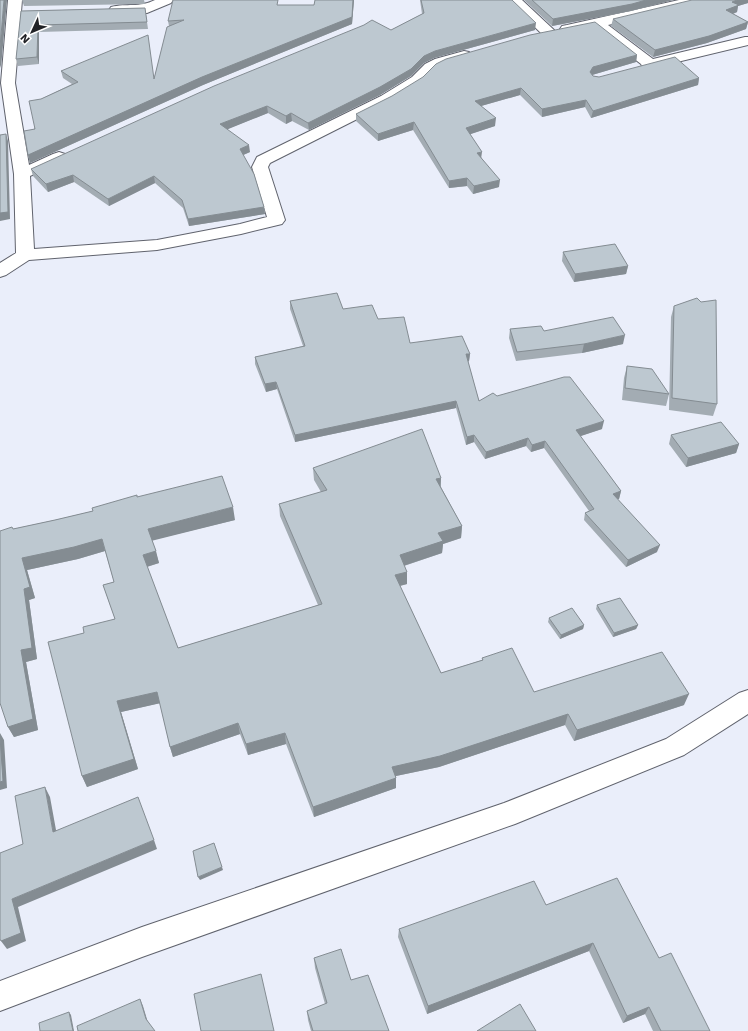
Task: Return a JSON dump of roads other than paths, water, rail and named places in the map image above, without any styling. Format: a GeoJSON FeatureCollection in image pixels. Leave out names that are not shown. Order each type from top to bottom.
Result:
{"type":"FeatureCollection","features":[{"type":"Feature","properties":{"kind":"street"},"geometry":{"type":"LineString","coordinates":[[105,10],[147,9],[166,0]]}},
{"type":"Feature","properties":{"kind":"street"},"geometry":{"type":"LineString","coordinates":[[514,0],[541,34],[597,23],[696,0]]}},
{"type":"Feature","properties":{"kind":"street"},"geometry":{"type":"LineString","coordinates":[[20,8],[8,83],[22,174],[25,255]]}},
{"type":"Feature","properties":{"kind":"street"},"geometry":{"type":"LineString","coordinates":[[597,23],[650,64]]}},
{"type":"Feature","properties":{"kind":"street"},"geometry":{"type":"LineString","coordinates":[[634,69],[745,42]]}},
{"type":"Feature","properties":{"kind":"street"},"geometry":{"type":"LineString","coordinates":[[0,271],[25,255],[158,245],[241,229],[276,220],[260,167],[264,160],[386,98],[417,80],[430,67],[440,62],[476,52]]}},
{"type":"Feature","properties":{"kind":"street"},"geometry":{"type":"LineString","coordinates":[[22,174],[72,151]]}},
{"type":"Feature","properties":{"kind":"street"},"geometry":{"type":"LineString","coordinates":[[0,996],[142,942],[505,815],[675,747],[748,701]]}}]}
